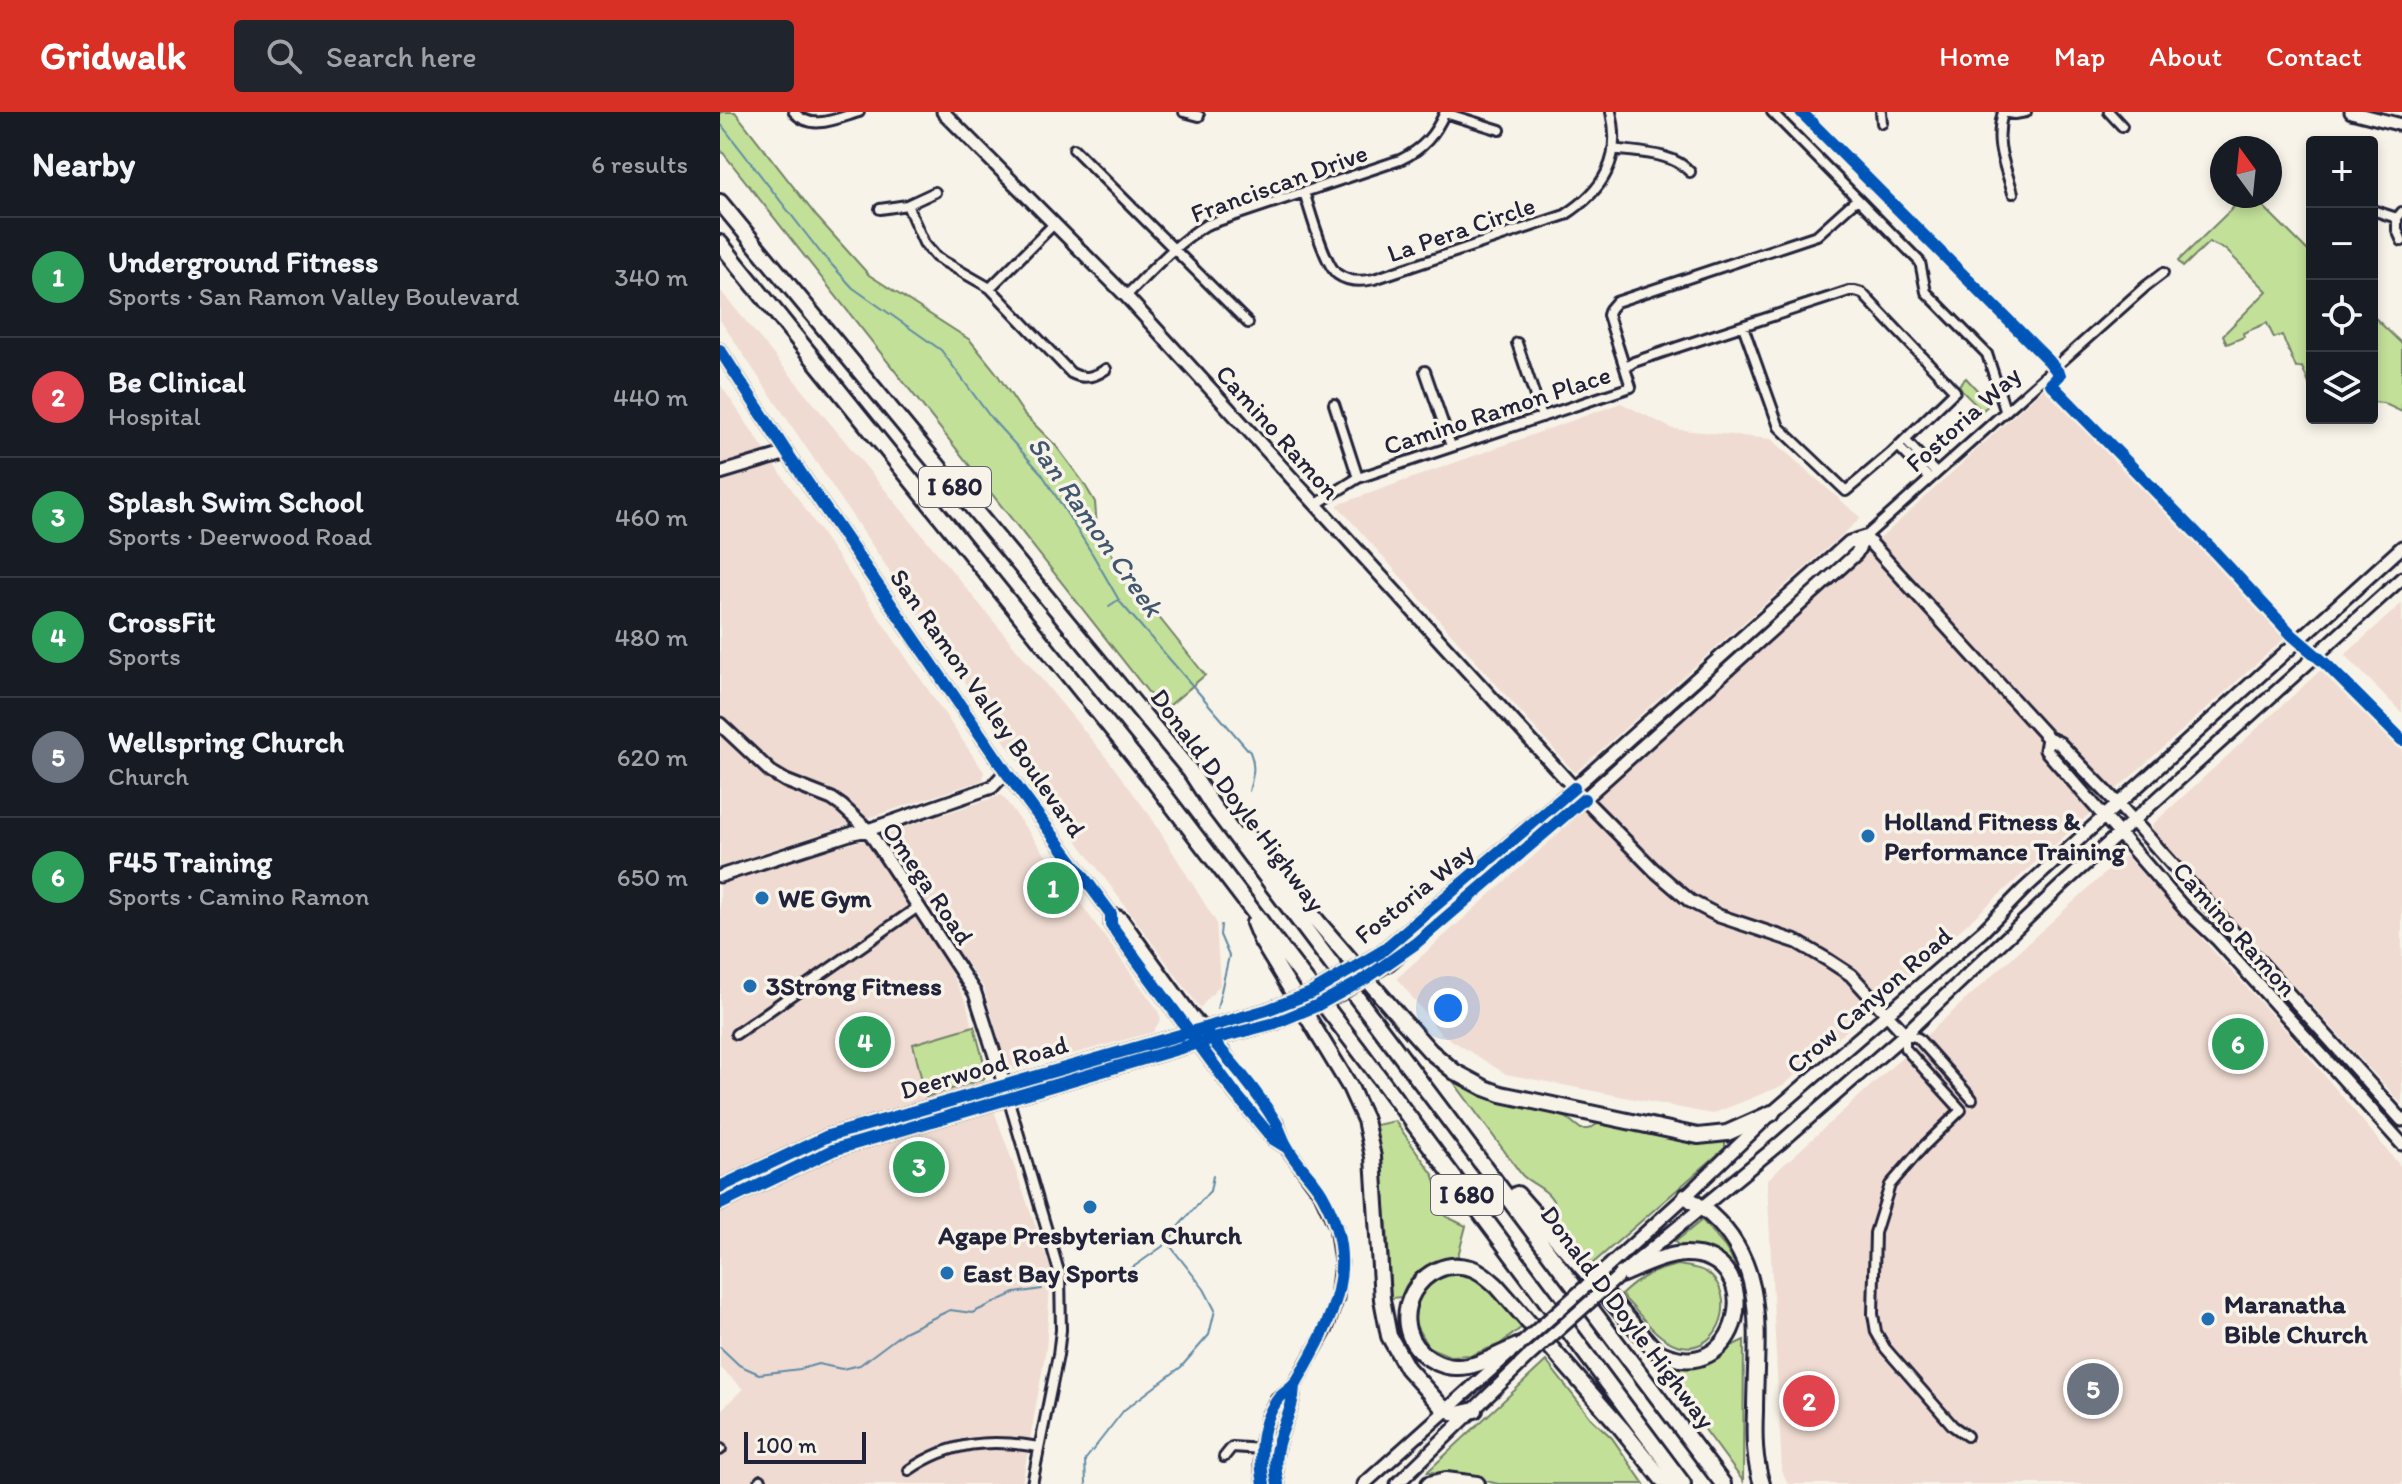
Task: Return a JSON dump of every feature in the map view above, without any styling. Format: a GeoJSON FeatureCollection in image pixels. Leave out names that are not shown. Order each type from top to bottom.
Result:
{"type":"FeatureCollection","features":[{"type":"Feature","properties":{"kind":"highway","name":"Donald D Doyle Highway"},"geometry":{"type":"LineString","coordinates":[[720,202],[1190,771],[1212,805],[1723,1484]]}},
{"type":"Feature","properties":{"kind":"highway","name":"I 680"},"geometry":{"type":"LineString","coordinates":[[720,243],[1152,779],[1683,1484]]}},
{"type":"Feature","properties":{"kind":"highway"},"geometry":{"type":"LineString","coordinates":[[1190,771],[1210,788],[1317,921],[1403,1021],[1430,1051],[1462,1076],[1501,1094],[1698,1136],[1727,1133],[1772,1113]]}},
{"type":"Feature","properties":{"kind":"highway"},"geometry":{"type":"LineString","coordinates":[[1248,908],[1261,940],[1359,1103],[1365,1120],[1373,1157],[1382,1299],[1389,1336],[1407,1368],[1446,1409],[1457,1414],[1475,1410]]}},
{"type":"Feature","properties":{"kind":"highway"},"geometry":{"type":"LineString","coordinates":[[1454,1124],[1479,1144],[1518,1195],[1655,1350],[1666,1357],[1692,1359],[1717,1349],[1733,1329],[1737,1316],[1736,1292],[1724,1270],[1714,1262],[1684,1254],[1616,1269]]}},
{"type":"Feature","properties":{"kind":"highway"},"geometry":{"type":"LineString","coordinates":[[1686,1196],[1712,1216],[1739,1250],[1755,1291],[1755,1442],[1762,1484]]}},
{"type":"Feature","properties":{"kind":"highway"},"geometry":{"type":"LineString","coordinates":[[1524,1351],[1469,1366],[1439,1364],[1425,1356],[1409,1335],[1406,1308],[1411,1292],[1431,1272],[1444,1267],[1472,1269],[1484,1275],[1497,1286],[1662,1479],[1674,1484]]}},
{"type":"Feature","properties":{"kind":"highway"},"geometry":{"type":"LineString","coordinates":[[1429,1484],[1446,1480],[1477,1484]]}},
{"type":"Feature","properties":{"kind":"street"},"geometry":{"type":"LineString","coordinates":[[794,112],[810,123],[830,121],[859,112]]}},
{"type":"Feature","properties":{"kind":"street","name":"Camino Ramon"},"geometry":{"type":"LineString","coordinates":[[943,112],[956,117],[1053,225],[1126,296],[1584,799],[1654,870],[1690,901],[1719,916],[1797,942],[1825,958],[1851,975],[1905,1034]]}},
{"type":"Feature","properties":{"kind":"street"},"geometry":{"type":"LineString","coordinates":[[1184,112],[1199,116]]}},
{"type":"Feature","properties":{"kind":"street"},"geometry":{"type":"LineString","coordinates":[[1445,112],[1500,130]]}},
{"type":"Feature","properties":{"kind":"street","name":"Franciscan Drive"},"geometry":{"type":"LineString","coordinates":[[1126,296],[1173,250],[1206,225],[1400,160],[1425,145],[1437,130],[1445,112]]}},
{"type":"Feature","properties":{"kind":"street","name":"La Pera Circle"},"geometry":{"type":"LineString","coordinates":[[1304,192],[1328,262],[1336,273],[1361,282],[1374,279],[1565,215],[1584,203],[1598,189],[1609,169],[1615,132],[1611,112]]}},
{"type":"Feature","properties":{"kind":"street"},"geometry":{"type":"LineString","coordinates":[[1772,112],[1920,262],[1926,292],[1987,354],[2005,410]]}},
{"type":"Feature","properties":{"kind":"street"},"geometry":{"type":"LineString","coordinates":[[1881,112],[1882,123]]}},
{"type":"Feature","properties":{"kind":"street"},"geometry":{"type":"LineString","coordinates":[[2013,193],[1998,131],[2003,112],[2026,112]]}},
{"type":"Feature","properties":{"kind":"street"},"geometry":{"type":"LineString","coordinates":[[2109,112],[2122,126]]}},
{"type":"Feature","properties":{"kind":"street"},"geometry":{"type":"LineString","coordinates":[[2351,112],[2402,125]]}},
{"type":"Feature","properties":{"kind":"street"},"geometry":{"type":"LineString","coordinates":[[1074,149],[1248,323]]}},
{"type":"Feature","properties":{"kind":"street"},"geometry":{"type":"LineString","coordinates":[[1613,149],[1671,158],[1690,172]]}},
{"type":"Feature","properties":{"kind":"street"},"geometry":{"type":"LineString","coordinates":[[880,209],[907,205],[935,192]]}},
{"type":"Feature","properties":{"kind":"street","name":"Camino Ramon Place"},"geometry":{"type":"LineString","coordinates":[[1315,505],[1358,478],[1631,387],[1608,315],[1616,302],[1817,235],[1857,199]]}},
{"type":"Feature","properties":{"kind":"street"},"geometry":{"type":"LineString","coordinates":[[907,205],[924,243],[936,257],[990,288],[1071,373],[1088,377],[1106,369]]}},
{"type":"Feature","properties":{"kind":"street"},"geometry":{"type":"LineString","coordinates":[[2378,211],[2399,215],[2397,230],[2402,241]]}},
{"type":"Feature","properties":{"kind":"street"},"geometry":{"type":"LineString","coordinates":[[990,288],[1053,225]]}},
{"type":"Feature","properties":{"kind":"street","name":"Fostoria Way"},"geometry":{"type":"LineString","coordinates":[[1275,1023],[1340,994],[1390,963],[1584,799],[1856,554],[1865,537],[1932,475],[2163,273]]}},
{"type":"Feature","properties":{"kind":"street"},"geometry":{"type":"LineString","coordinates":[[1625,368],[1678,347],[1849,291],[1855,291],[1862,293],[1955,391],[1902,443],[1846,491],[1779,427],[1743,326]]}},
{"type":"Feature","properties":{"kind":"street"},"geometry":{"type":"LineString","coordinates":[[1517,343],[1542,417]]}},
{"type":"Feature","properties":{"kind":"street","name":"San Ramon Valley Boulevard"},"geometry":{"type":"LineString","coordinates":[[720,350],[1006,772],[1111,914],[1121,918],[1196,1029],[1212,1040],[1277,1124],[1286,1147],[1315,1183],[1329,1209],[1336,1227],[1341,1262],[1333,1312],[1294,1386],[1277,1399],[1268,1416],[1262,1449],[1264,1484]]}},
{"type":"Feature","properties":{"kind":"street"},"geometry":{"type":"LineString","coordinates":[[1425,371],[1451,446]]}},
{"type":"Feature","properties":{"kind":"street"},"geometry":{"type":"LineString","coordinates":[[1334,404],[1358,478]]}},
{"type":"Feature","properties":{"kind":"street"},"geometry":{"type":"LineString","coordinates":[[1902,443],[1932,475]]}},
{"type":"Feature","properties":{"kind":"street"},"geometry":{"type":"LineString","coordinates":[[720,473],[787,453]]}},
{"type":"Feature","properties":{"kind":"street","name":"Camino Ramon"},"geometry":{"type":"LineString","coordinates":[[1865,537],[2048,738],[2059,743],[2118,804],[2402,1120]]}},
{"type":"Feature","properties":{"kind":"street","name":"Fostoria Way"},"geometry":{"type":"LineString","coordinates":[[1267,1010],[1311,993],[1381,952],[1574,788],[1849,542],[1865,537]]}},
{"type":"Feature","properties":{"kind":"street","name":"Crow Canyon Road"},"geometry":{"type":"LineString","coordinates":[[1364,1484],[1446,1409],[1524,1351],[1616,1269],[1772,1113],[1983,931],[2023,890],[2402,547]]}},
{"type":"Feature","properties":{"kind":"street","name":"Crow Canyon Road"},"geometry":{"type":"LineString","coordinates":[[1616,1269],[1779,1144],[1905,1034],[2061,886],[2402,578]]}},
{"type":"Feature","properties":{"kind":"street"},"geometry":{"type":"LineString","coordinates":[[1736,643],[1746,653]]}},
{"type":"Feature","properties":{"kind":"street","name":"Omega Road"},"geometry":{"type":"LineString","coordinates":[[720,724],[771,772],[832,799],[868,830],[975,993],[1004,1084]]}},
{"type":"Feature","properties":{"kind":"street","name":"Camino Ramon"},"geometry":{"type":"LineString","coordinates":[[2048,738],[2046,750],[2184,908],[2218,940],[2402,1144]]}},
{"type":"Feature","properties":{"kind":"street"},"geometry":{"type":"LineString","coordinates":[[720,876],[992,787],[1006,772]]}},
{"type":"Feature","properties":{"kind":"street"},"geometry":{"type":"LineString","coordinates":[[736,1034],[918,907]]}},
{"type":"Feature","properties":{"kind":"street","name":"Deerwood Road"},"geometry":{"type":"LineString","coordinates":[[720,1187],[828,1136],[1267,1010]]}},
{"type":"Feature","properties":{"kind":"street","name":"Deerwood Road"},"geometry":{"type":"LineString","coordinates":[[720,1204],[833,1150],[1275,1023]]}},
{"type":"Feature","properties":{"kind":"street","name":"San Ramon Valley Boulevard"},"geometry":{"type":"LineString","coordinates":[[1196,1029],[1198,1043],[1273,1139],[1286,1147]]}},
{"type":"Feature","properties":{"kind":"street"},"geometry":{"type":"LineString","coordinates":[[1967,1436],[1953,1426],[1882,1344],[1873,1314],[1875,1233],[1890,1185],[1961,1110],[1905,1048],[1905,1034],[1918,1038],[1972,1099]]}},
{"type":"Feature","properties":{"kind":"street"},"geometry":{"type":"LineString","coordinates":[[1004,1084],[1060,1275],[1058,1355],[1032,1484]]}},
{"type":"Feature","properties":{"kind":"street"},"geometry":{"type":"LineString","coordinates":[[1243,1102],[1254,1108],[1271,1127],[1277,1124]]}},
{"type":"Feature","properties":{"kind":"street","name":"Crow Canyon Road"},"geometry":{"type":"LineString","coordinates":[[1397,1484],[1475,1410],[1524,1351]]}},
{"type":"Feature","properties":{"kind":"street","name":"San Ramon Valley Boulevard"},"geometry":{"type":"LineString","coordinates":[[1278,1484],[1275,1459],[1277,1439],[1294,1399],[1294,1386]]}},
{"type":"Feature","properties":{"kind":"street"},"geometry":{"type":"LineString","coordinates":[[909,1470],[923,1460],[965,1444],[1010,1442],[1039,1447]]}},
{"type":"Feature","properties":{"kind":"street"},"geometry":{"type":"LineString","coordinates":[[1224,1457],[1232,1447],[1262,1449]]}},
{"type":"Feature","properties":{"kind":"shaded area"},"geometry":{"type":"Polygon","coordinates":[[[720,290],[1109,761],[1151,817],[1216,922],[1220,985],[1200,1008],[1007,745],[720,320],[720,290]]]}},
{"type":"Feature","properties":{"kind":"shaded area"},"geometry":{"type":"Polygon","coordinates":[[[720,384],[984,772],[983,780],[726,865],[728,872],[862,841],[1002,795],[1157,1009],[1161,1019],[1153,1032],[1011,1070],[1007,1067],[984,988],[966,962],[949,970],[966,1001],[988,1094],[1051,1269],[1046,1349],[1022,1484],[720,1484],[720,1411],[743,1389],[720,1367],[720,384]]]}},
{"type":"Feature","properties":{"kind":"shaded area"},"geometry":{"type":"Polygon","coordinates":[[[2045,387],[2285,638],[1784,1085],[1712,1114],[1506,1074],[1440,1033],[1397,978],[2045,387]]]}},
{"type":"Feature","properties":{"kind":"shaded area"},"geometry":{"type":"Polygon","coordinates":[[[1621,403],[1673,429],[1771,439],[1861,518],[1575,773],[1337,505],[1621,403]]]}},
{"type":"Feature","properties":{"kind":"shaded area"},"geometry":{"type":"Polygon","coordinates":[[[2402,603],[2402,713],[2345,655],[2402,603]]]}},
{"type":"Feature","properties":{"kind":"shaded area"},"geometry":{"type":"Polygon","coordinates":[[[2323,668],[2402,746],[2402,1104],[2154,834],[2152,825],[2323,668]]]}},
{"type":"Feature","properties":{"kind":"shaded area"},"geometry":{"type":"Polygon","coordinates":[[[2125,855],[2294,1039],[2402,1168],[2402,1484],[1788,1484],[1782,1471],[1767,1180],[2125,855]]]}},
{"type":"Feature","properties":{"kind":"green space"},"geometry":{"type":"Polygon","coordinates":[[[720,112],[735,112],[817,217],[869,275],[970,340],[1024,414],[1056,446],[1083,482],[1095,502],[1097,529],[1122,571],[1205,675],[1163,711],[720,149],[720,112]]]}},
{"type":"Feature","properties":{"kind":"green space"},"geometry":{"type":"Polygon","coordinates":[[[2233,208],[2265,208],[2306,249],[2306,377],[2302,367],[2296,368],[2282,335],[2274,338],[2267,323],[2227,344],[2223,335],[2267,291],[2226,250],[2209,242],[2183,267],[2178,261],[2233,208]]]}},
{"type":"Feature","properties":{"kind":"green space"},"geometry":{"type":"Polygon","coordinates":[[[2378,321],[2402,344],[2402,412],[2378,403],[2378,321]]]}},
{"type":"Feature","properties":{"kind":"green space"},"geometry":{"type":"Polygon","coordinates":[[[1966,378],[1990,404],[1982,411],[1959,385],[1966,378]]]}},
{"type":"Feature","properties":{"kind":"green space"},"geometry":{"type":"Polygon","coordinates":[[[974,1026],[986,1070],[984,1079],[926,1097],[913,1044],[974,1026]]]}},
{"type":"Feature","properties":{"kind":"green space"},"geometry":{"type":"Polygon","coordinates":[[[1453,1075],[1567,1118],[1581,1129],[1589,1129],[1599,1123],[1684,1139],[1725,1137],[1725,1148],[1592,1264],[1562,1226],[1555,1203],[1522,1175],[1450,1077],[1453,1075]]]}},
{"type":"Feature","properties":{"kind":"green space"},"geometry":{"type":"Polygon","coordinates":[[[1395,1121],[1434,1176],[1445,1216],[1466,1226],[1458,1256],[1423,1268],[1410,1280],[1402,1297],[1391,1298],[1376,1125],[1395,1121]]]}},
{"type":"Feature","properties":{"kind":"green space"},"geometry":{"type":"Polygon","coordinates":[[[1702,1220],[1735,1264],[1730,1268],[1708,1252],[1680,1247],[1675,1242],[1702,1220]]]}},
{"type":"Feature","properties":{"kind":"green space"},"geometry":{"type":"Polygon","coordinates":[[[1678,1265],[1697,1268],[1713,1278],[1723,1301],[1719,1326],[1712,1336],[1691,1347],[1677,1345],[1661,1336],[1621,1295],[1647,1276],[1678,1265]]]}},
{"type":"Feature","properties":{"kind":"green space"},"geometry":{"type":"Polygon","coordinates":[[[1450,1274],[1463,1275],[1483,1284],[1522,1327],[1500,1344],[1472,1355],[1450,1356],[1428,1347],[1414,1322],[1418,1303],[1427,1287],[1450,1274]]]}},
{"type":"Feature","properties":{"kind":"green space"},"geometry":{"type":"Polygon","coordinates":[[[1744,1340],[1743,1481],[1653,1359],[1692,1364],[1744,1340]]]}},
{"type":"Feature","properties":{"kind":"green space"},"geometry":{"type":"Polygon","coordinates":[[[1546,1361],[1591,1418],[1612,1438],[1644,1484],[1498,1484],[1455,1473],[1427,1472],[1546,1361]]]}},
{"type":"Feature","properties":{"kind":"waterway","name":"San Ramon Creek"},"geometry":{"type":"LineString","coordinates":[[720,123],[820,252],[853,288],[941,350],[991,418],[1042,474],[1120,602],[1250,752],[1253,776],[1249,791]]}},
{"type":"Feature","properties":{"kind":"waterway"},"geometry":{"type":"LineString","coordinates":[[1109,606],[1118,600]]}},
{"type":"Feature","properties":{"kind":"waterway","name":"San Ramon Creek"},"geometry":{"type":"LineString","coordinates":[[1217,1009],[1229,956],[1220,935],[1221,925]]}},
{"type":"Feature","properties":{"kind":"waterway","name":"San Ramon Creek"},"geometry":{"type":"LineString","coordinates":[[1086,1484],[1085,1460],[1124,1410],[1181,1367],[1209,1335],[1215,1310],[1204,1289],[1168,1243],[1177,1228],[1210,1191],[1213,1176]]}},
{"type":"Feature","properties":{"kind":"waterway"},"geometry":{"type":"LineString","coordinates":[[1081,1281],[1129,1270],[1166,1244]]}},
{"type":"Feature","properties":{"kind":"waterway"},"geometry":{"type":"LineString","coordinates":[[720,1347],[739,1365],[759,1374],[818,1364],[842,1369],[860,1365],[904,1332],[950,1310],[972,1313],[1015,1293],[1042,1289]]}},
{"type":"Feature","properties":{"kind":"cycle path"},"geometry":{"type":"LineString","coordinates":[[1801,112],[2049,361],[2060,375],[2051,384],[2292,635],[2327,665],[2402,740]]}},
{"type":"Feature","properties":{"kind":"cycle path"},"geometry":{"type":"LineString","coordinates":[[720,350],[1006,772],[1111,914],[1111,925],[1234,1092],[1273,1139],[1286,1147]]}},
{"type":"Feature","properties":{"kind":"cycle path"},"geometry":{"type":"LineString","coordinates":[[720,1187],[828,1136],[1267,1010],[1311,993],[1381,952],[1574,788]]}},
{"type":"Feature","properties":{"kind":"cycle path"},"geometry":{"type":"LineString","coordinates":[[720,1204],[833,1150],[1275,1023],[1316,1006],[1365,979],[1415,944],[1584,799]]}},
{"type":"Feature","properties":{"kind":"cycle path"},"geometry":{"type":"LineString","coordinates":[[1205,1032],[1260,1099],[1290,1152],[1322,1194],[1334,1220],[1340,1244],[1338,1290],[1322,1335],[1297,1381],[1278,1399],[1267,1421],[1261,1453],[1264,1484]]}},
{"type":"Feature","properties":{"kind":"cycle path"},"geometry":{"type":"LineString","coordinates":[[1278,1484],[1276,1455],[1290,1411],[1294,1386]]}},
{"type":"Feature","properties":{"kind":"place","name":"Holland Fitness & Performance Training"},"geometry":{"type":"Point","coordinates":[1868,836]}},
{"type":"Feature","properties":{"kind":"place","name":"Underground Fitness"},"geometry":{"type":"Point","coordinates":[1053,888]}},
{"type":"Feature","properties":{"kind":"place","name":"WE Gym"},"geometry":{"type":"Point","coordinates":[762,898]}},
{"type":"Feature","properties":{"kind":"place","name":"3Strong Fitness"},"geometry":{"type":"Point","coordinates":[750,986]}},
{"type":"Feature","properties":{"kind":"place","name":"CrossFit"},"geometry":{"type":"Point","coordinates":[865,1042]}},
{"type":"Feature","properties":{"kind":"place","name":"F45 Training"},"geometry":{"type":"Point","coordinates":[2238,1044]}},
{"type":"Feature","properties":{"kind":"place","name":"Splash Swim School"},"geometry":{"type":"Point","coordinates":[919,1167]}},
{"type":"Feature","properties":{"kind":"place","name":"Agape Presbyterian Church"},"geometry":{"type":"Point","coordinates":[1090,1207]}},
{"type":"Feature","properties":{"kind":"place","name":"East Bay Sports"},"geometry":{"type":"Point","coordinates":[947,1273]}},
{"type":"Feature","properties":{"kind":"place","name":"Maranatha Bible Church"},"geometry":{"type":"Point","coordinates":[2208,1319]}},
{"type":"Feature","properties":{"kind":"place","name":"Wellspring Church"},"geometry":{"type":"Point","coordinates":[2093,1389]}},
{"type":"Feature","properties":{"kind":"place","name":"Be Clinical"},"geometry":{"type":"Point","coordinates":[1809,1401]}}]}
